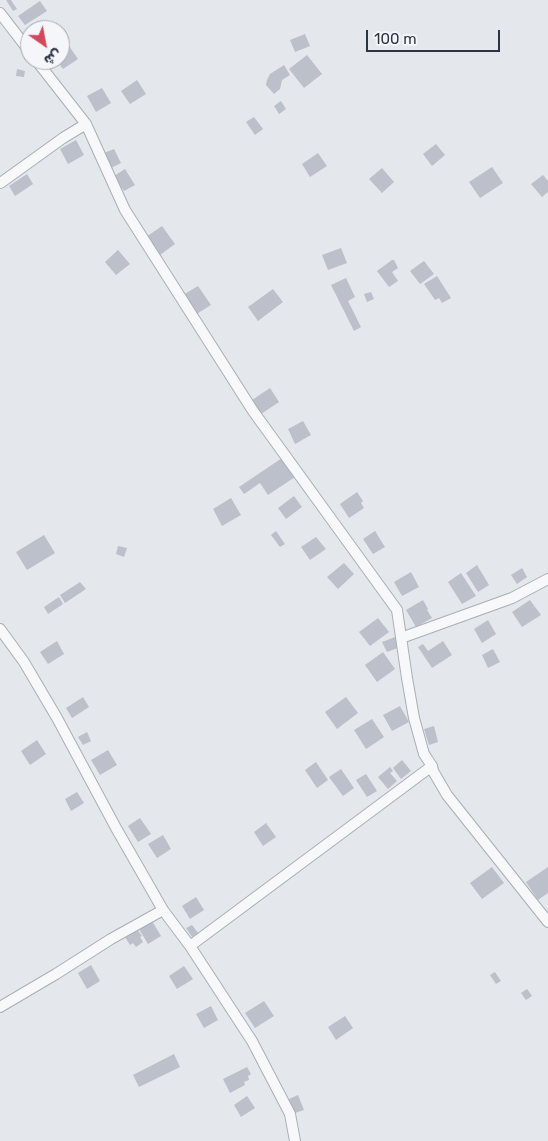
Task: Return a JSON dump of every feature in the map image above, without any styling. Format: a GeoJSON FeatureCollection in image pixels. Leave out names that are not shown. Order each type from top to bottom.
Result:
{"type":"FeatureCollection","features":[{"type":"Feature","properties":{"kind":"street"},"geometry":{"type":"LineString","coordinates":[[0,13],[20,39]]}},
{"type":"Feature","properties":{"kind":"street"},"geometry":{"type":"LineString","coordinates":[[44,70],[86,124],[125,210],[252,412],[397,610],[414,718],[424,754],[447,795],[463,817],[548,922]]}},
{"type":"Feature","properties":{"kind":"street"},"geometry":{"type":"LineString","coordinates":[[0,182],[86,124]]}},
{"type":"Feature","properties":{"kind":"street"},"geometry":{"type":"LineString","coordinates":[[401,638],[512,598],[548,579]]}},
{"type":"Feature","properties":{"kind":"street"},"geometry":{"type":"LineString","coordinates":[[0,629],[24,662],[57,718],[116,828],[163,910],[190,946],[252,1041],[290,1114],[295,1141]]}},
{"type":"Feature","properties":{"kind":"street"},"geometry":{"type":"LineString","coordinates":[[190,946],[432,766]]}},
{"type":"Feature","properties":{"kind":"street"},"geometry":{"type":"LineString","coordinates":[[0,1007],[111,939],[163,910]]}},
{"type":"Feature","properties":{"kind":"building"},"geometry":{"type":"Polygon","coordinates":[[[6,0],[11,0],[17,9],[13,11],[6,0]]]}},
{"type":"Feature","properties":{"kind":"building"},"geometry":{"type":"Polygon","coordinates":[[[40,1],[47,11],[33,20],[21,20],[18,16],[40,1]]]}},
{"type":"Feature","properties":{"kind":"building"},"geometry":{"type":"Polygon","coordinates":[[[305,34],[310,46],[295,52],[290,40],[305,34]]]}},
{"type":"Feature","properties":{"kind":"building"},"geometry":{"type":"Polygon","coordinates":[[[70,47],[78,59],[70,64],[70,47]]]}},
{"type":"Feature","properties":{"kind":"building"},"geometry":{"type":"Polygon","coordinates":[[[307,55],[322,74],[304,88],[289,69],[307,55]]]}},
{"type":"Feature","properties":{"kind":"building"},"geometry":{"type":"Polygon","coordinates":[[[284,65],[290,75],[282,80],[280,89],[274,94],[266,85],[267,80],[270,74],[284,65]]]}},
{"type":"Feature","properties":{"kind":"building"},"geometry":{"type":"Polygon","coordinates":[[[17,69],[25,71],[24,77],[16,76],[17,69]]]}},
{"type":"Feature","properties":{"kind":"building"},"geometry":{"type":"Polygon","coordinates":[[[137,80],[146,94],[130,104],[121,91],[137,80]]]}},
{"type":"Feature","properties":{"kind":"building"},"geometry":{"type":"Polygon","coordinates":[[[102,88],[111,103],[96,112],[87,96],[102,88]]]}},
{"type":"Feature","properties":{"kind":"building"},"geometry":{"type":"Polygon","coordinates":[[[281,101],[286,109],[279,114],[274,106],[281,101]]]}},
{"type":"Feature","properties":{"kind":"building"},"geometry":{"type":"Polygon","coordinates":[[[254,117],[263,129],[255,135],[246,122],[254,117]]]}},
{"type":"Feature","properties":{"kind":"building"},"geometry":{"type":"Polygon","coordinates":[[[76,140],[84,155],[68,164],[60,149],[76,140]]]}},
{"type":"Feature","properties":{"kind":"building"},"geometry":{"type":"Polygon","coordinates":[[[436,144],[445,155],[432,166],[423,154],[436,144]]]}},
{"type":"Feature","properties":{"kind":"building"},"geometry":{"type":"Polygon","coordinates":[[[114,149],[121,163],[111,168],[104,153],[114,149]]]}},
{"type":"Feature","properties":{"kind":"building"},"geometry":{"type":"Polygon","coordinates":[[[318,153],[327,166],[310,177],[302,164],[318,153]]]}},
{"type":"Feature","properties":{"kind":"building"},"geometry":{"type":"Polygon","coordinates":[[[492,167],[503,183],[480,198],[469,182],[492,167]]]}},
{"type":"Feature","properties":{"kind":"building"},"geometry":{"type":"Polygon","coordinates":[[[382,168],[394,182],[382,193],[369,179],[382,168]]]}},
{"type":"Feature","properties":{"kind":"building"},"geometry":{"type":"Polygon","coordinates":[[[125,169],[135,185],[124,191],[114,176],[125,169]]]}},
{"type":"Feature","properties":{"kind":"building"},"geometry":{"type":"Polygon","coordinates":[[[27,174],[33,184],[15,196],[9,186],[27,174]]]}},
{"type":"Feature","properties":{"kind":"building"},"geometry":{"type":"Polygon","coordinates":[[[543,175],[548,181],[548,192],[542,197],[531,184],[543,175]]]}},
{"type":"Feature","properties":{"kind":"building"},"geometry":{"type":"Polygon","coordinates":[[[162,226],[175,244],[160,255],[146,237],[162,226]]]}},
{"type":"Feature","properties":{"kind":"building"},"geometry":{"type":"Polygon","coordinates":[[[341,248],[347,263],[328,270],[322,255],[341,248]]]}},
{"type":"Feature","properties":{"kind":"building"},"geometry":{"type":"Polygon","coordinates":[[[118,250],[130,264],[116,275],[105,262],[118,250]]]}},
{"type":"Feature","properties":{"kind":"building"},"geometry":{"type":"Polygon","coordinates":[[[394,260],[398,268],[392,272],[398,281],[389,287],[377,271],[394,260]]]}},
{"type":"Feature","properties":{"kind":"building"},"geometry":{"type":"Polygon","coordinates":[[[424,261],[434,274],[420,284],[410,271],[424,261]]]}},
{"type":"Feature","properties":{"kind":"building"},"geometry":{"type":"Polygon","coordinates":[[[437,276],[451,298],[442,303],[439,298],[435,300],[424,284],[437,276]]]}},
{"type":"Feature","properties":{"kind":"building"},"geometry":{"type":"Polygon","coordinates":[[[346,278],[355,297],[348,301],[361,327],[354,331],[331,285],[346,278]]]}},
{"type":"Feature","properties":{"kind":"building"},"geometry":{"type":"Polygon","coordinates":[[[198,286],[211,305],[195,315],[183,295],[198,286]]]}},
{"type":"Feature","properties":{"kind":"building"},"geometry":{"type":"Polygon","coordinates":[[[273,289],[283,302],[258,321],[248,307],[273,289]]]}},
{"type":"Feature","properties":{"kind":"building"},"geometry":{"type":"Polygon","coordinates":[[[371,292],[374,299],[367,302],[364,294],[371,292]]]}},
{"type":"Feature","properties":{"kind":"building"},"geometry":{"type":"Polygon","coordinates":[[[270,388],[279,402],[261,414],[252,400],[270,388]]]}},
{"type":"Feature","properties":{"kind":"building"},"geometry":{"type":"Polygon","coordinates":[[[303,421],[311,435],[295,444],[288,429],[303,421]]]}},
{"type":"Feature","properties":{"kind":"building"},"geometry":{"type":"Polygon","coordinates":[[[282,458],[295,477],[268,495],[260,483],[244,494],[239,487],[282,458]]]}},
{"type":"Feature","properties":{"kind":"building"},"geometry":{"type":"Polygon","coordinates":[[[357,492],[363,501],[361,503],[364,508],[349,518],[340,504],[357,492]]]}},
{"type":"Feature","properties":{"kind":"building"},"geometry":{"type":"Polygon","coordinates":[[[294,496],[302,507],[286,519],[278,508],[294,496]]]}},
{"type":"Feature","properties":{"kind":"building"},"geometry":{"type":"Polygon","coordinates":[[[231,498],[241,515],[222,526],[213,509],[231,498]]]}},
{"type":"Feature","properties":{"kind":"building"},"geometry":{"type":"Polygon","coordinates":[[[276,531],[285,544],[280,547],[271,535],[276,531]]]}},
{"type":"Feature","properties":{"kind":"building"},"geometry":{"type":"Polygon","coordinates":[[[375,531],[385,547],[373,554],[363,539],[375,531]]]}},
{"type":"Feature","properties":{"kind":"building"},"geometry":{"type":"Polygon","coordinates":[[[44,535],[55,553],[27,570],[16,552],[44,535]]]}},
{"type":"Feature","properties":{"kind":"building"},"geometry":{"type":"Polygon","coordinates":[[[316,537],[326,549],[310,560],[301,547],[316,537]]]}},
{"type":"Feature","properties":{"kind":"building"},"geometry":{"type":"Polygon","coordinates":[[[118,546],[127,548],[124,557],[116,554],[118,546]]]}},
{"type":"Feature","properties":{"kind":"building"},"geometry":{"type":"Polygon","coordinates":[[[344,563],[354,574],[338,589],[327,577],[344,563]]]}},
{"type":"Feature","properties":{"kind":"building"},"geometry":{"type":"Polygon","coordinates":[[[477,565],[489,585],[478,592],[466,573],[477,565]]]}},
{"type":"Feature","properties":{"kind":"building"},"geometry":{"type":"Polygon","coordinates":[[[522,568],[527,577],[517,584],[511,575],[522,568]]]}},
{"type":"Feature","properties":{"kind":"building"},"geometry":{"type":"Polygon","coordinates":[[[411,572],[419,587],[402,596],[394,582],[411,572]]]}},
{"type":"Feature","properties":{"kind":"building"},"geometry":{"type":"Polygon","coordinates":[[[461,573],[476,596],[462,604],[448,582],[461,573]]]}},
{"type":"Feature","properties":{"kind":"building"},"geometry":{"type":"Polygon","coordinates":[[[80,582],[86,589],[65,603],[60,595],[80,582]]]}},
{"type":"Feature","properties":{"kind":"building"},"geometry":{"type":"Polygon","coordinates":[[[59,597],[63,604],[48,614],[44,607],[59,597]]]}},
{"type":"Feature","properties":{"kind":"building"},"geometry":{"type":"Polygon","coordinates":[[[423,600],[432,618],[416,627],[406,610],[423,600]]]}},
{"type":"Feature","properties":{"kind":"building"},"geometry":{"type":"Polygon","coordinates":[[[530,600],[541,615],[522,627],[512,612],[530,600]]]}},
{"type":"Feature","properties":{"kind":"building"},"geometry":{"type":"Polygon","coordinates":[[[378,618],[389,632],[370,646],[359,632],[378,618]]]}},
{"type":"Feature","properties":{"kind":"building"},"geometry":{"type":"Polygon","coordinates":[[[488,620],[496,634],[482,643],[474,629],[488,620]]]}},
{"type":"Feature","properties":{"kind":"building"},"geometry":{"type":"Polygon","coordinates":[[[395,637],[400,647],[387,652],[382,642],[395,637]]]}},
{"type":"Feature","properties":{"kind":"building"},"geometry":{"type":"Polygon","coordinates":[[[57,641],[64,654],[48,664],[40,652],[57,641]]]}},
{"type":"Feature","properties":{"kind":"building"},"geometry":{"type":"Polygon","coordinates":[[[443,641],[452,655],[432,668],[418,647],[423,644],[428,651],[443,641]]]}},
{"type":"Feature","properties":{"kind":"building"},"geometry":{"type":"Polygon","coordinates":[[[493,649],[500,662],[488,668],[482,655],[493,649]]]}},
{"type":"Feature","properties":{"kind":"building"},"geometry":{"type":"Polygon","coordinates":[[[383,652],[395,669],[377,682],[365,665],[383,652]]]}},
{"type":"Feature","properties":{"kind":"building"},"geometry":{"type":"Polygon","coordinates":[[[83,697],[89,707],[72,718],[66,708],[83,697]]]}},
{"type":"Feature","properties":{"kind":"building"},"geometry":{"type":"Polygon","coordinates":[[[346,697],[358,713],[337,729],[325,712],[346,697]]]}},
{"type":"Feature","properties":{"kind":"building"},"geometry":{"type":"Polygon","coordinates":[[[400,706],[409,722],[392,731],[383,715],[400,706]]]}},
{"type":"Feature","properties":{"kind":"building"},"geometry":{"type":"Polygon","coordinates":[[[372,719],[384,737],[366,749],[354,730],[372,719]]]}},
{"type":"Feature","properties":{"kind":"building"},"geometry":{"type":"Polygon","coordinates":[[[434,726],[438,742],[429,745],[424,729],[434,726]]]}},
{"type":"Feature","properties":{"kind":"building"},"geometry":{"type":"Polygon","coordinates":[[[87,732],[91,741],[83,745],[78,737],[87,732]]]}},
{"type":"Feature","properties":{"kind":"building"},"geometry":{"type":"Polygon","coordinates":[[[37,740],[46,754],[30,765],[21,751],[37,740]]]}},
{"type":"Feature","properties":{"kind":"building"},"geometry":{"type":"Polygon","coordinates":[[[108,750],[117,765],[100,775],[91,760],[108,750]]]}},
{"type":"Feature","properties":{"kind":"building"},"geometry":{"type":"Polygon","coordinates":[[[402,760],[411,771],[401,779],[393,768],[402,760]]]}},
{"type":"Feature","properties":{"kind":"building"},"geometry":{"type":"Polygon","coordinates":[[[316,762],[328,780],[317,788],[305,770],[316,762]]]}},
{"type":"Feature","properties":{"kind":"building"},"geometry":{"type":"Polygon","coordinates":[[[390,767],[393,771],[390,773],[397,781],[388,789],[378,777],[390,767]]]}},
{"type":"Feature","properties":{"kind":"building"},"geometry":{"type":"Polygon","coordinates":[[[341,769],[354,788],[343,796],[329,777],[341,769]]]}},
{"type":"Feature","properties":{"kind":"building"},"geometry":{"type":"Polygon","coordinates":[[[366,774],[377,791],[367,797],[356,780],[366,774]]]}},
{"type":"Feature","properties":{"kind":"building"},"geometry":{"type":"Polygon","coordinates":[[[77,792],[84,803],[71,811],[65,799],[77,792]]]}},
{"type":"Feature","properties":{"kind":"building"},"geometry":{"type":"Polygon","coordinates":[[[140,818],[151,834],[138,842],[128,826],[140,818]]]}},
{"type":"Feature","properties":{"kind":"building"},"geometry":{"type":"Polygon","coordinates":[[[266,823],[276,837],[263,846],[254,832],[266,823]]]}},
{"type":"Feature","properties":{"kind":"building"},"geometry":{"type":"Polygon","coordinates":[[[163,835],[171,849],[157,858],[148,844],[163,835]]]}},
{"type":"Feature","properties":{"kind":"building"},"geometry":{"type":"Polygon","coordinates":[[[492,867],[504,883],[482,899],[470,883],[492,867]]]}},
{"type":"Feature","properties":{"kind":"building"},"geometry":{"type":"Polygon","coordinates":[[[548,867],[548,893],[538,900],[526,882],[548,867]]]}},
{"type":"Feature","properties":{"kind":"building"},"geometry":{"type":"Polygon","coordinates":[[[196,897],[204,910],[190,919],[182,906],[196,897]]]}},
{"type":"Feature","properties":{"kind":"building"},"geometry":{"type":"Polygon","coordinates":[[[152,921],[161,936],[148,944],[139,929],[152,921]]]}},
{"type":"Feature","properties":{"kind":"building"},"geometry":{"type":"Polygon","coordinates":[[[192,925],[198,933],[192,937],[186,928],[192,925]]]}},
{"type":"Feature","properties":{"kind":"building"},"geometry":{"type":"Polygon","coordinates":[[[137,929],[142,936],[140,937],[143,942],[136,947],[133,943],[130,945],[125,937],[137,929]]]}},
{"type":"Feature","properties":{"kind":"building"},"geometry":{"type":"Polygon","coordinates":[[[91,965],[100,981],[87,989],[78,973],[91,965]]]}},
{"type":"Feature","properties":{"kind":"building"},"geometry":{"type":"Polygon","coordinates":[[[184,966],[193,979],[177,989],[169,976],[184,966]]]}},
{"type":"Feature","properties":{"kind":"building"},"geometry":{"type":"Polygon","coordinates":[[[495,972],[501,981],[496,984],[490,975],[495,972]]]}},
{"type":"Feature","properties":{"kind":"building"},"geometry":{"type":"Polygon","coordinates":[[[527,989],[532,996],[526,1000],[521,993],[527,989]]]}},
{"type":"Feature","properties":{"kind":"building"},"geometry":{"type":"Polygon","coordinates":[[[264,1001],[274,1016],[255,1028],[245,1013],[264,1001]]]}},
{"type":"Feature","properties":{"kind":"building"},"geometry":{"type":"Polygon","coordinates":[[[211,1006],[218,1020],[204,1028],[196,1014],[211,1006]]]}},
{"type":"Feature","properties":{"kind":"building"},"geometry":{"type":"Polygon","coordinates":[[[345,1016],[353,1028],[336,1040],[328,1027],[345,1016]]]}},
{"type":"Feature","properties":{"kind":"building"},"geometry":{"type":"Polygon","coordinates":[[[174,1054],[180,1067],[139,1087],[133,1075],[174,1054]]]}},
{"type":"Feature","properties":{"kind":"building"},"geometry":{"type":"Polygon","coordinates":[[[247,1067],[251,1074],[248,1076],[249,1080],[244,1082],[245,1085],[230,1093],[223,1079],[247,1067]]]}},
{"type":"Feature","properties":{"kind":"building"},"geometry":{"type":"Polygon","coordinates":[[[298,1095],[304,1110],[295,1113],[289,1099],[298,1095]]]}},
{"type":"Feature","properties":{"kind":"building"},"geometry":{"type":"Polygon","coordinates":[[[247,1096],[255,1108],[241,1117],[234,1105],[247,1096]]]}}]}
